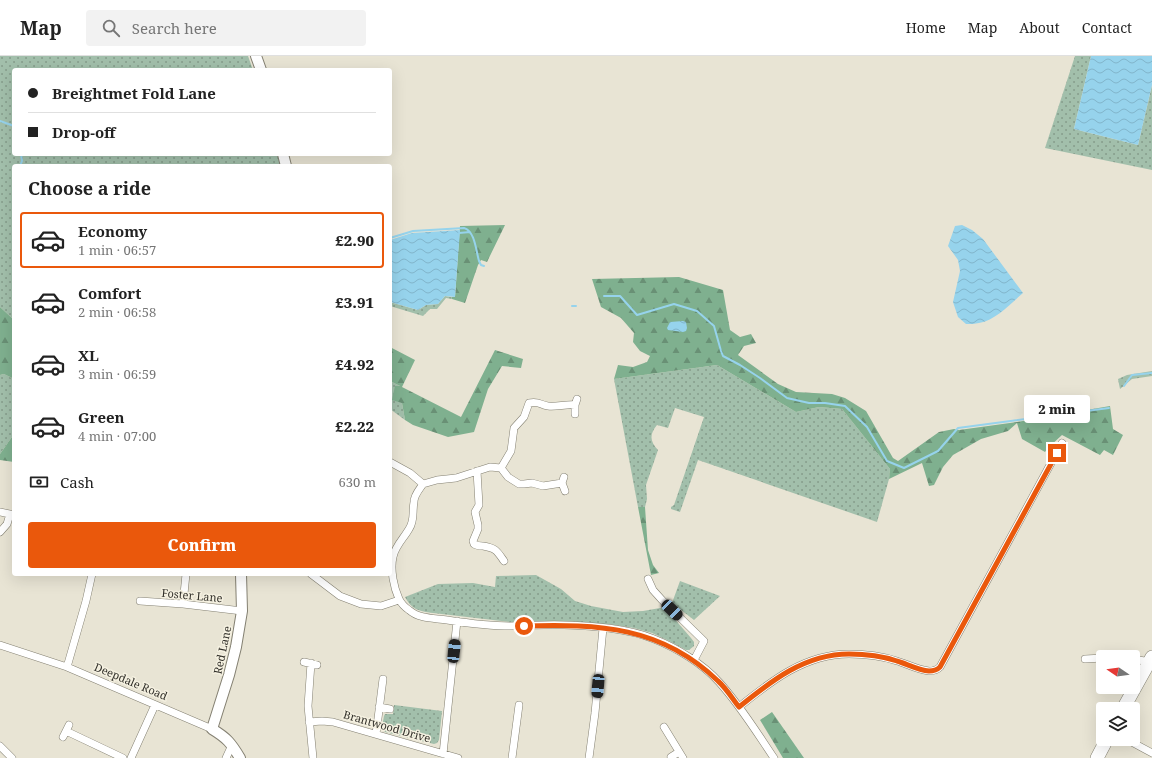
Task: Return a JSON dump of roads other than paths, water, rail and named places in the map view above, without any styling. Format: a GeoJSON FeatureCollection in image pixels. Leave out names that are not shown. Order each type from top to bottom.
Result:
{"type":"FeatureCollection","features":[{"type":"Feature","properties":{"kind":"highway"},"geometry":{"type":"LineString","coordinates":[[1127,702],[1151,660]]}},
{"type":"Feature","properties":{"kind":"highway"},"geometry":{"type":"LineString","coordinates":[[1092,758],[1102,746]]}},
{"type":"Feature","properties":{"kind":"highway"},"geometry":{"type":"LineString","coordinates":[[1097,758],[1103,746]]}},
{"type":"Feature","properties":{"kind":"street"},"geometry":{"type":"LineString","coordinates":[[256,56],[260,68]]}},
{"type":"Feature","properties":{"kind":"street"},"geometry":{"type":"LineString","coordinates":[[501,468],[511,450],[514,428],[524,417],[529,402],[536,402],[546,406],[557,406],[576,402],[575,414]]}},
{"type":"Feature","properties":{"kind":"street"},"geometry":{"type":"LineString","coordinates":[[739,707],[787,671],[806,662],[826,656],[849,654],[872,655],[895,660],[922,670],[937,670],[1062,444]]}},
{"type":"Feature","properties":{"kind":"street"},"geometry":{"type":"LineString","coordinates":[[392,463],[410,473],[424,484]]}},
{"type":"Feature","properties":{"kind":"street"},"geometry":{"type":"LineString","coordinates":[[565,491],[563,480],[543,486],[532,483],[519,484],[508,477],[501,468],[490,467],[456,478],[437,480],[424,484],[417,493],[414,502],[413,522],[398,545],[393,557],[392,568],[400,600],[409,611],[420,616],[509,626],[564,625],[603,628],[653,638],[694,660],[719,681],[774,758]]}},
{"type":"Feature","properties":{"kind":"street"},"geometry":{"type":"LineString","coordinates":[[477,471],[478,505],[475,512],[478,529],[471,546],[491,547],[497,550],[506,561]]}},
{"type":"Feature","properties":{"kind":"street"},"geometry":{"type":"LineString","coordinates":[[0,512],[12,515],[0,532]]}},
{"type":"Feature","properties":{"kind":"street"},"geometry":{"type":"LineString","coordinates":[[66,667],[92,576]]}},
{"type":"Feature","properties":{"kind":"street"},"geometry":{"type":"LineString","coordinates":[[183,604],[186,576]]}},
{"type":"Feature","properties":{"kind":"street","name":"Red Lane"},"geometry":{"type":"LineString","coordinates":[[212,729],[236,647],[242,610],[241,576]]}},
{"type":"Feature","properties":{"kind":"street"},"geometry":{"type":"LineString","coordinates":[[315,576],[340,596],[361,604],[381,606],[400,600]]}},
{"type":"Feature","properties":{"kind":"street"},"geometry":{"type":"LineString","coordinates":[[648,578],[653,590],[704,641],[694,660]]}},
{"type":"Feature","properties":{"kind":"street","name":"Foster Lane"},"geometry":{"type":"LineString","coordinates":[[140,602],[183,604],[242,610]]}},
{"type":"Feature","properties":{"kind":"street"},"geometry":{"type":"LineString","coordinates":[[443,754],[457,621]]}},
{"type":"Feature","properties":{"kind":"street"},"geometry":{"type":"LineString","coordinates":[[589,758],[596,713],[603,628]]}},
{"type":"Feature","properties":{"kind":"street","name":"Deepdale Road"},"geometry":{"type":"LineString","coordinates":[[0,645],[66,667],[212,729],[223,736],[232,745],[240,758]]}},
{"type":"Feature","properties":{"kind":"street"},"geometry":{"type":"LineString","coordinates":[[1085,659],[1096,658]]}},
{"type":"Feature","properties":{"kind":"street"},"geometry":{"type":"LineString","coordinates":[[1140,659],[1151,660]]}},
{"type":"Feature","properties":{"kind":"street"},"geometry":{"type":"LineString","coordinates":[[311,664],[308,698],[312,758]]}},
{"type":"Feature","properties":{"kind":"street"},"geometry":{"type":"LineString","coordinates":[[376,734],[383,679]]}},
{"type":"Feature","properties":{"kind":"street"},"geometry":{"type":"LineString","coordinates":[[130,758],[155,705]]}},
{"type":"Feature","properties":{"kind":"street"},"geometry":{"type":"LineString","coordinates":[[512,758],[519,706]]}},
{"type":"Feature","properties":{"kind":"street"},"geometry":{"type":"LineString","coordinates":[[380,707],[390,709]]}},
{"type":"Feature","properties":{"kind":"street","name":"Brantwood Drive"},"geometry":{"type":"LineString","coordinates":[[309,722],[333,722],[458,758]]}},
{"type":"Feature","properties":{"kind":"street"},"geometry":{"type":"LineString","coordinates":[[664,727],[681,755],[671,757]]}},
{"type":"Feature","properties":{"kind":"street"},"geometry":{"type":"LineString","coordinates":[[66,731],[123,758]]}},
{"type":"Feature","properties":{"kind":"street"},"geometry":{"type":"LineString","coordinates":[[226,758],[232,745]]}},
{"type":"Feature","properties":{"kind":"street"},"geometry":{"type":"LineString","coordinates":[[0,746],[12,758]]}},
{"type":"Feature","properties":{"kind":"street"},"geometry":{"type":"LineString","coordinates":[[1139,746],[1152,753]]}},
{"type":"Feature","properties":{"kind":"water"},"geometry":{"type":"Polygon","coordinates":[[[1091,56],[1152,56],[1152,85],[1138,145],[1074,129],[1091,56]]]}},
{"type":"Feature","properties":{"kind":"water"},"geometry":{"type":"Polygon","coordinates":[[[962,225],[972,230],[983,239],[1023,293],[1008,307],[991,319],[976,324],[966,324],[958,317],[953,302],[960,271],[958,260],[948,246],[955,226],[962,225]]]}},
{"type":"Feature","properties":{"kind":"water"},"geometry":{"type":"Polygon","coordinates":[[[460,230],[455,297],[445,296],[438,304],[426,305],[418,310],[392,303],[392,239],[412,233],[460,230]]]}},
{"type":"Feature","properties":{"kind":"water"},"geometry":{"type":"Polygon","coordinates":[[[670,322],[686,322],[686,331],[668,330],[667,328],[670,322]]]}},
{"type":"Feature","properties":{"kind":"waterway"},"geometry":{"type":"LineString","coordinates":[[0,121],[12,125]]}},
{"type":"Feature","properties":{"kind":"waterway"},"geometry":{"type":"LineString","coordinates":[[21,156],[21,164]]}},
{"type":"Feature","properties":{"kind":"waterway"},"geometry":{"type":"LineString","coordinates":[[392,237],[413,231],[464,228],[471,233],[479,261],[481,265],[484,266]]}},
{"type":"Feature","properties":{"kind":"waterway"},"geometry":{"type":"LineString","coordinates":[[459,233],[470,232]]}},
{"type":"Feature","properties":{"kind":"waterway"},"geometry":{"type":"LineString","coordinates":[[604,296],[620,296],[637,315],[674,304],[697,311],[714,326],[723,356],[760,378],[787,398],[809,403],[825,403],[845,406],[867,427],[887,461],[904,468],[938,451],[958,428],[1109,408]]}},
{"type":"Feature","properties":{"kind":"waterway"},"geometry":{"type":"LineString","coordinates":[[1124,386],[1132,375],[1152,373]]}}]}
